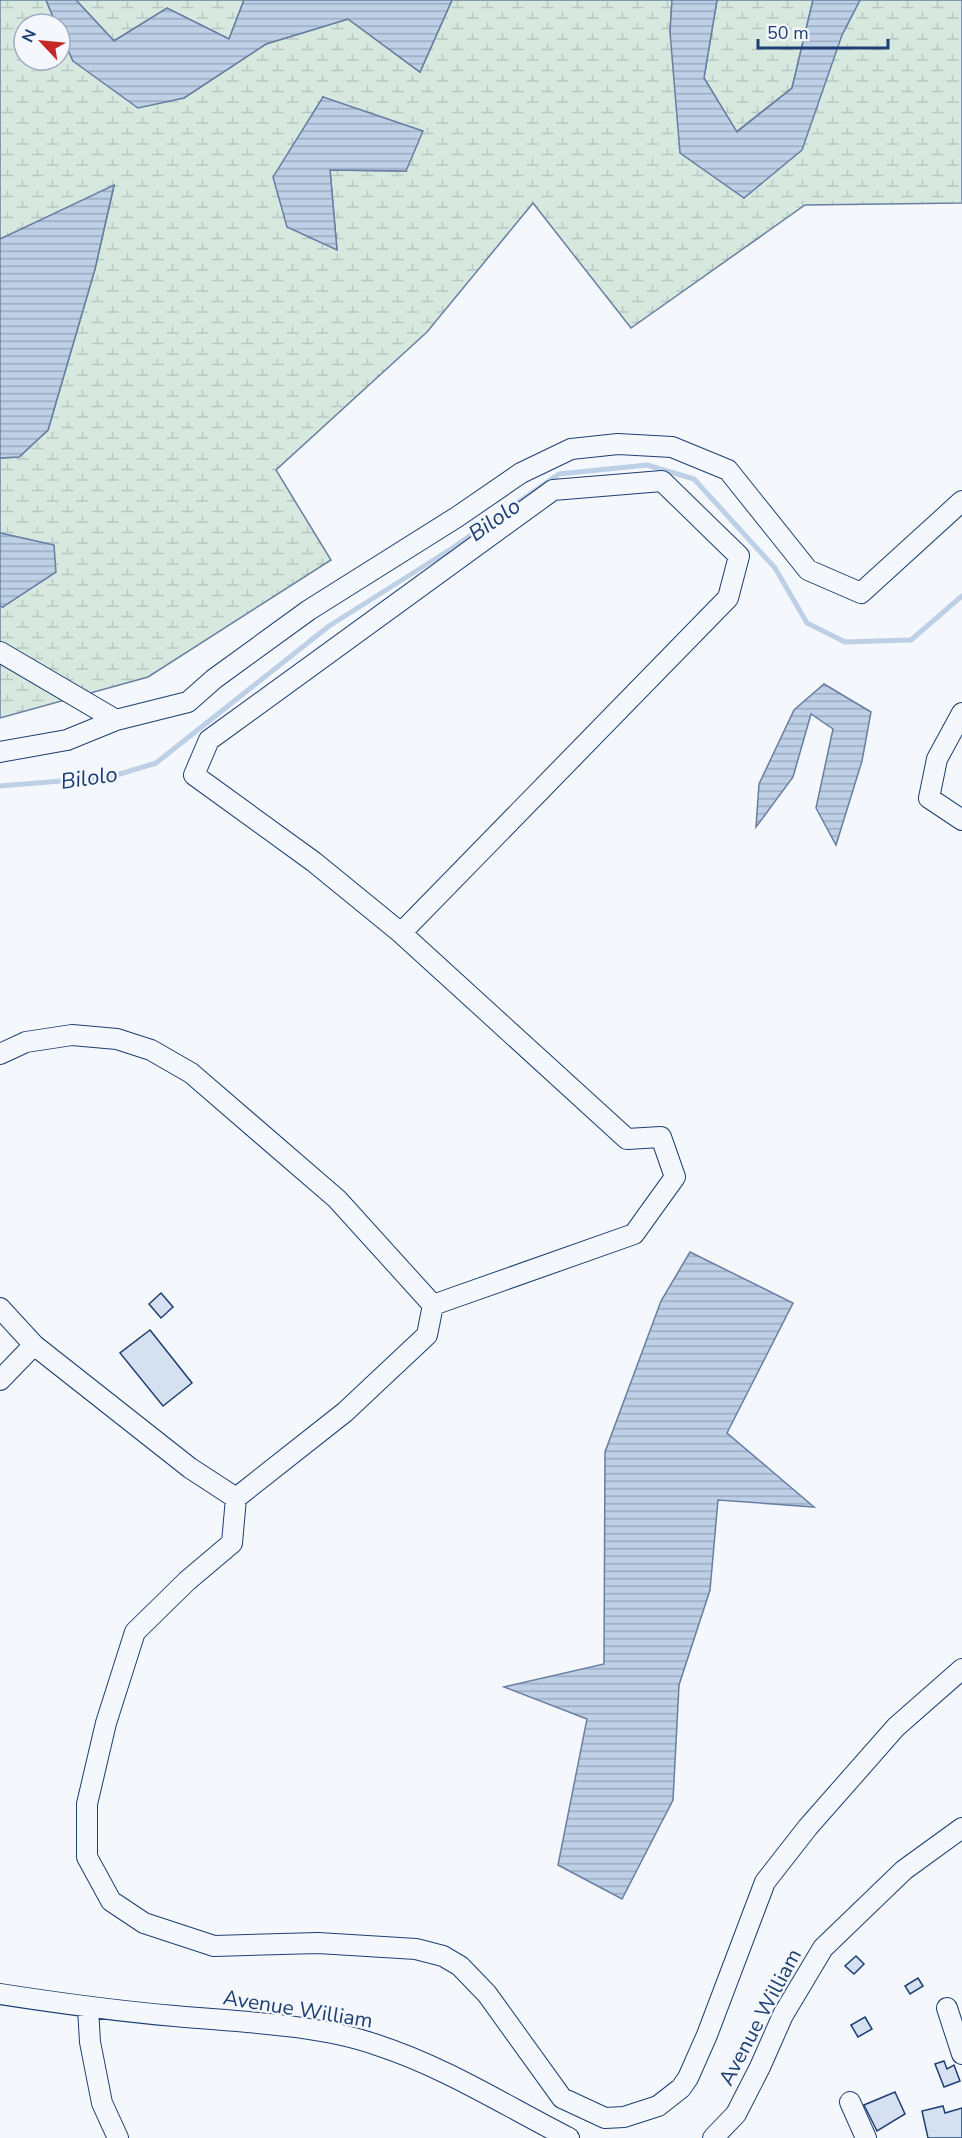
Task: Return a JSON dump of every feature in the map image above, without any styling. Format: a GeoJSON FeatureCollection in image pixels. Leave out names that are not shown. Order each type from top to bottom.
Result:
{"type":"FeatureCollection","features":[{"type":"Feature","properties":{"kind":"street"},"geometry":{"type":"LineString","coordinates":[[0,752],[67,740],[116,720],[188,702],[309,610],[457,517],[521,473],[571,449],[618,444],[672,447],[728,470],[808,570],[861,593],[962,501]]}},
{"type":"Feature","properties":{"kind":"street"},"geometry":{"type":"LineString","coordinates":[[401,933],[728,598],[739,556],[662,482],[553,490],[209,740],[194,775],[314,862],[401,933],[627,1139],[661,1137],[675,1177],[634,1234],[433,1305]]}},
{"type":"Feature","properties":{"kind":"street"},"geometry":{"type":"LineString","coordinates":[[0,652],[116,720]]}},
{"type":"Feature","properties":{"kind":"street"},"geometry":{"type":"LineString","coordinates":[[962,713],[937,759],[929,798],[962,820]]}},
{"type":"Feature","properties":{"kind":"street"},"geometry":{"type":"LineString","coordinates":[[0,1054],[27,1042],[72,1035],[117,1039],[151,1050],[191,1073],[337,1199],[433,1305]]}},
{"type":"Feature","properties":{"kind":"street"},"geometry":{"type":"LineString","coordinates":[[433,1305],[427,1335],[345,1412],[236,1498],[232,1543],[187,1581],[135,1632],[106,1723],[87,1804],[87,1857],[111,1901],[144,1923],[214,1946],[318,1943],[416,1949],[443,1956],[460,1966],[487,1994],[562,2098],[604,2118],[624,2117],[658,2106],[681,2088],[688,2078],[707,2035],[765,1882],[808,1827],[896,1727],[962,1669]]}},
{"type":"Feature","properties":{"kind":"street"},"geometry":{"type":"LineString","coordinates":[[0,1308],[33,1345],[190,1468],[236,1498]]}},
{"type":"Feature","properties":{"kind":"street"},"geometry":{"type":"LineString","coordinates":[[0,1380],[33,1345]]}},
{"type":"Feature","properties":{"kind":"street","name":"Avenue William"},"geometry":{"type":"LineString","coordinates":[[713,2138],[736,2114],[783,2015],[823,1948],[904,1870],[962,1828]]}},
{"type":"Feature","properties":{"kind":"street","name":"Avenue William"},"geometry":{"type":"LineString","coordinates":[[0,1994],[88,2008],[270,2024],[334,2034],[376,2044],[458,2079],[569,2138]]}},
{"type":"Feature","properties":{"kind":"street"},"geometry":{"type":"LineString","coordinates":[[88,2008],[90,2042],[102,2103],[118,2138]]}},
{"type":"Feature","properties":{"kind":"street"},"geometry":{"type":"LineString","coordinates":[[947,2008],[962,2054]]}},
{"type":"Feature","properties":{"kind":"street"},"geometry":{"type":"LineString","coordinates":[[849,2102],[866,2138]]}},
{"type":"Feature","properties":{"kind":"green space"},"geometry":{"type":"Polygon","coordinates":[[[0,0],[46,0],[51,12],[12,12],[12,72],[72,72],[72,59],[184,98],[266,44],[348,19],[420,72],[452,0],[672,0],[670,32],[744,198],[842,35],[860,0],[962,0],[962,203],[805,205],[631,328],[533,203],[427,332],[276,470],[331,560],[148,677],[0,718],[0,606],[3,607],[53,545],[0,533],[0,458],[19,457],[48,430],[95,269],[114,186],[0,239],[0,0]],[[323,97],[337,250],[330,170],[406,171],[323,97]]]}},
{"type":"Feature","properties":{"kind":"green space"},"geometry":{"type":"Polygon","coordinates":[[[76,0],[244,0],[229,39],[167,8],[114,41],[76,0]]]}},
{"type":"Feature","properties":{"kind":"green space"},"geometry":{"type":"Polygon","coordinates":[[[717,0],[813,0],[792,88],[736,132],[704,78],[717,0]]]}},
{"type":"Feature","properties":{"kind":"water"},"geometry":{"type":"Polygon","coordinates":[[[46,0],[76,0],[114,41],[167,8],[229,39],[244,0],[452,0],[420,72],[348,19],[266,44],[184,98],[138,108],[73,61],[72,12],[51,12],[46,0]]]}},
{"type":"Feature","properties":{"kind":"water"},"geometry":{"type":"Polygon","coordinates":[[[672,0],[717,0],[704,78],[737,132],[792,88],[813,0],[860,0],[842,35],[802,150],[744,198],[680,153],[670,32],[672,0]]]}},
{"type":"Feature","properties":{"kind":"water"},"geometry":{"type":"Polygon","coordinates":[[[323,97],[423,131],[406,171],[330,170],[337,250],[287,227],[273,177],[323,97]]]}},
{"type":"Feature","properties":{"kind":"water"},"geometry":{"type":"Polygon","coordinates":[[[114,185],[95,269],[48,430],[19,457],[0,458],[0,239],[114,185]]]}},
{"type":"Feature","properties":{"kind":"water"},"geometry":{"type":"Polygon","coordinates":[[[0,533],[54,545],[56,572],[3,607],[0,606],[0,533]]]}},
{"type":"Feature","properties":{"kind":"water"},"geometry":{"type":"Polygon","coordinates":[[[824,684],[871,712],[862,761],[836,845],[816,808],[833,729],[811,714],[793,777],[756,827],[759,784],[794,710],[824,684]]]}},
{"type":"Feature","properties":{"kind":"water"},"geometry":{"type":"Polygon","coordinates":[[[690,1252],[793,1303],[727,1433],[814,1507],[718,1500],[710,1590],[679,1685],[673,1800],[622,1899],[558,1865],[587,1719],[504,1687],[604,1664],[605,1452],[661,1301],[690,1252]]]}},
{"type":"Feature","properties":{"kind":"building"},"geometry":{"type":"Polygon","coordinates":[[[161,1293],[173,1307],[161,1318],[149,1304],[161,1293]]]}},
{"type":"Feature","properties":{"kind":"building"},"geometry":{"type":"Polygon","coordinates":[[[150,1330],[192,1383],[163,1406],[120,1353],[150,1330]]]}},
{"type":"Feature","properties":{"kind":"building"},"geometry":{"type":"Polygon","coordinates":[[[856,1956],[864,1964],[854,1974],[845,1966],[856,1956]]]}},
{"type":"Feature","properties":{"kind":"building"},"geometry":{"type":"Polygon","coordinates":[[[918,1978],[923,1986],[910,1994],[905,1986],[918,1978]]]}},
{"type":"Feature","properties":{"kind":"building"},"geometry":{"type":"Polygon","coordinates":[[[865,2017],[872,2029],[858,2037],[851,2025],[865,2017]]]}},
{"type":"Feature","properties":{"kind":"building"},"geometry":{"type":"Polygon","coordinates":[[[944,2061],[947,2069],[954,2065],[960,2081],[944,2087],[935,2064],[944,2061]]]}},
{"type":"Feature","properties":{"kind":"building"},"geometry":{"type":"Polygon","coordinates":[[[895,2092],[905,2114],[877,2131],[864,2105],[895,2092]]]}},
{"type":"Feature","properties":{"kind":"building"},"geometry":{"type":"Polygon","coordinates":[[[943,2106],[945,2113],[962,2108],[962,2138],[928,2138],[922,2111],[943,2106]]]}},
{"type":"Feature","properties":{"kind":"waterway","name":"Bilolo"},"geometry":{"type":"LineString","coordinates":[[0,786],[110,777],[156,763],[329,626],[451,549],[559,474],[647,465],[694,479],[775,568],[807,623],[845,642],[911,640],[962,596]]}}]}
